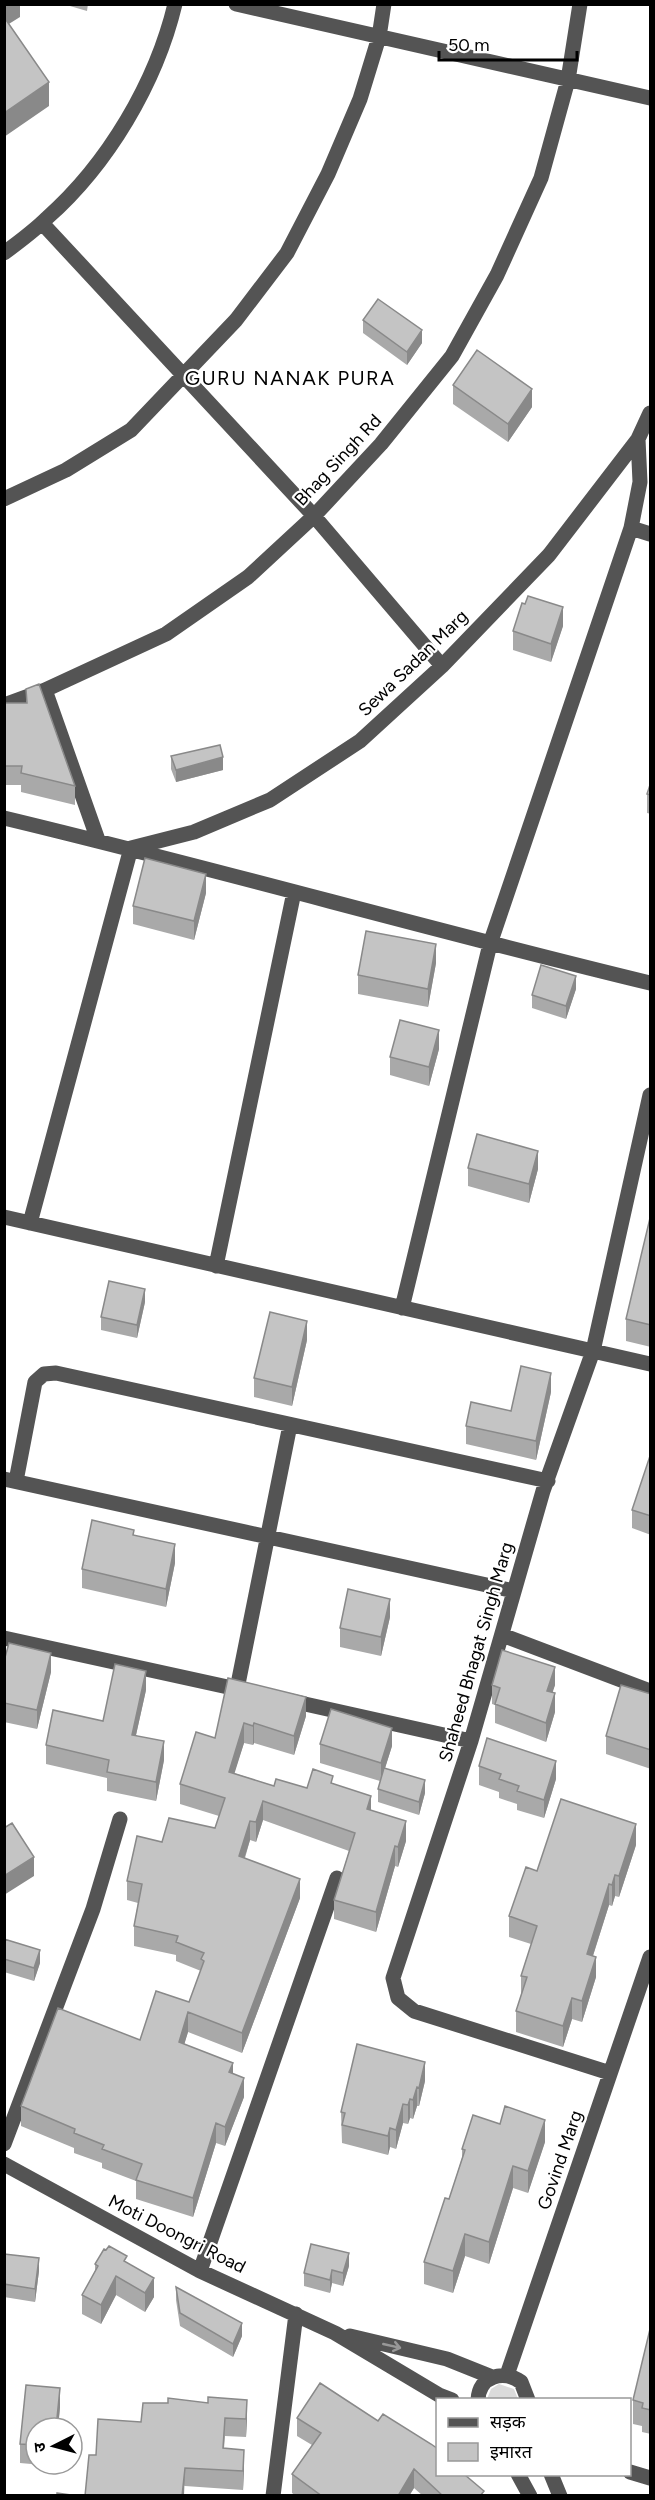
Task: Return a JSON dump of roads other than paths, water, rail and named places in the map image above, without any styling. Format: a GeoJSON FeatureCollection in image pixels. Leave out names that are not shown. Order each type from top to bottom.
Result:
{"type":"FeatureCollection","features":[{"type":"Feature","properties":{"kind":"street"},"geometry":{"type":"LineString","coordinates":[[4,253],[42,223],[90,172],[123,126],[153,69],[175,4]]}},
{"type":"Feature","properties":{"kind":"street"},"geometry":{"type":"LineString","coordinates":[[236,4],[651,98]]}},
{"type":"Feature","properties":{"kind":"street"},"geometry":{"type":"LineString","coordinates":[[4,499],[66,470],[131,430],[236,320],[287,253],[328,174],[360,99],[379,37],[384,4]]}},
{"type":"Feature","properties":{"kind":"street","name":"Bhag Singh Rd"},"geometry":{"type":"LineString","coordinates":[[4,705],[45,690],[166,634],[248,577],[314,516],[381,444],[452,356],[497,275],[541,178],[568,80],[580,4]]}},
{"type":"Feature","properties":{"kind":"street"},"geometry":{"type":"LineString","coordinates":[[42,223],[314,516],[442,666]]}},
{"type":"Feature","properties":{"kind":"street","name":"Sewa Sadan Marg"},"geometry":{"type":"LineString","coordinates":[[131,848],[194,832],[270,800],[360,741],[442,666],[549,555],[638,439],[651,413]]}},
{"type":"Feature","properties":{"kind":"street"},"geometry":{"type":"LineString","coordinates":[[402,1308],[490,944],[631,528],[640,482],[638,439]]}},
{"type":"Feature","properties":{"kind":"street"},"geometry":{"type":"LineString","coordinates":[[631,528],[651,534]]}},
{"type":"Feature","properties":{"kind":"street"},"geometry":{"type":"LineString","coordinates":[[45,690],[98,840]]}},
{"type":"Feature","properties":{"kind":"street"},"geometry":{"type":"LineString","coordinates":[[4,818],[131,848],[490,944],[651,982]]}},
{"type":"Feature","properties":{"kind":"street"},"geometry":{"type":"LineString","coordinates":[[30,1223],[131,848]]}},
{"type":"Feature","properties":{"kind":"street"},"geometry":{"type":"LineString","coordinates":[[216,1266],[294,892]]}},
{"type":"Feature","properties":{"kind":"street","name":"Shaheed Bhagat Singh Marg"},"geometry":{"type":"LineString","coordinates":[[610,2073],[414,2011],[398,1998],[393,1978],[471,1741],[548,1481],[593,1351],[651,1095]]}},
{"type":"Feature","properties":{"kind":"street"},"geometry":{"type":"LineString","coordinates":[[4,1217],[651,1364]]}},
{"type":"Feature","properties":{"kind":"street"},"geometry":{"type":"LineString","coordinates":[[514,1591],[8,1481],[35,1382],[44,1374],[56,1374],[548,1481]]}},
{"type":"Feature","properties":{"kind":"street"},"geometry":{"type":"LineString","coordinates":[[237,1689],[290,1425]]}},
{"type":"Feature","properties":{"kind":"street"},"geometry":{"type":"LineString","coordinates":[[502,1635],[651,1691]]}},
{"type":"Feature","properties":{"kind":"street"},"geometry":{"type":"LineString","coordinates":[[4,1638],[471,1741]]}},
{"type":"Feature","properties":{"kind":"street"},"geometry":{"type":"LineString","coordinates":[[4,2144],[93,1909],[120,1819]]}},
{"type":"Feature","properties":{"kind":"street"},"geometry":{"type":"LineString","coordinates":[[200,2271],[337,1878]]}},
{"type":"Feature","properties":{"kind":"street","name":"Govind Marg"},"geometry":{"type":"LineString","coordinates":[[478,2398],[481,2387],[500,2376],[610,2073],[646,1983],[651,1957]]}},
{"type":"Feature","properties":{"kind":"street","name":"Moti Doongri Road"},"geometry":{"type":"LineString","coordinates":[[4,2164],[200,2271],[335,2333],[448,2398]]}},
{"type":"Feature","properties":{"kind":"street"},"geometry":{"type":"LineString","coordinates":[[273,2496],[296,2314]]}},
{"type":"Feature","properties":{"kind":"street","name":"Moti Doongri Road"},"geometry":{"type":"LineString","coordinates":[[335,2333],[447,2359],[500,2376]]}},
{"type":"Feature","properties":{"kind":"street"},"geometry":{"type":"LineString","coordinates":[[500,2376],[521,2382],[527,2398]]}},
{"type":"Feature","properties":{"kind":"street"},"geometry":{"type":"LineString","coordinates":[[631,2472],[651,2478]]}},
{"type":"Feature","properties":{"kind":"street"},"geometry":{"type":"LineString","coordinates":[[519,2476],[530,2496]]}},
{"type":"Feature","properties":{"kind":"street"},"geometry":{"type":"LineString","coordinates":[[551,2476],[560,2496]]}},
{"type":"Feature","properties":{"kind":"district","name":"GURU NANAK PURA"},"geometry":{"type":"Point","coordinates":[290,378]}}]}
